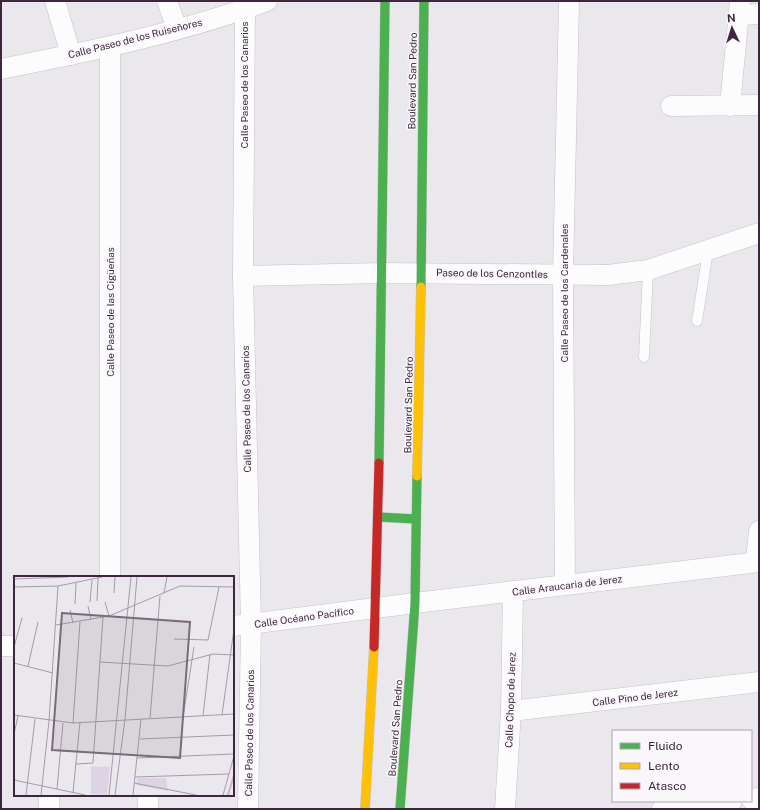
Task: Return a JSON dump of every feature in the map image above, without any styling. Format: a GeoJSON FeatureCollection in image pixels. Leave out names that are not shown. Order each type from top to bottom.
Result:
{"type":"FeatureCollection","features":[{"type":"Feature","properties":{"kind":"street"},"geometry":{"type":"LineString","coordinates":[[55,1],[71,55]]}},
{"type":"Feature","properties":{"kind":"street"},"geometry":{"type":"LineString","coordinates":[[168,1],[177,29]]}},
{"type":"Feature","properties":{"kind":"street","name":"Calle Paseo de los Ruiseñores"},"geometry":{"type":"LineString","coordinates":[[1,68],[110,46],[177,29],[267,1]]}},
{"type":"Feature","properties":{"kind":"street"},"geometry":{"type":"LineString","coordinates":[[365,809],[378,517],[385,1]]}},
{"type":"Feature","properties":{"kind":"street","name":"Boulevard San Pedro"},"geometry":{"type":"LineString","coordinates":[[400,809],[413,641],[421,272],[424,1]]}},
{"type":"Feature","properties":{"kind":"street","name":"Calle Paseo de los Cardenales"},"geometry":{"type":"LineString","coordinates":[[565,585],[563,274],[568,1]]}},
{"type":"Feature","properties":{"kind":"street"},"geometry":{"type":"LineString","coordinates":[[730,106],[740,8],[759,14]]}},
{"type":"Feature","properties":{"kind":"street","name":"Calle Paseo de los Canarios"},"geometry":{"type":"LineString","coordinates":[[244,9],[242,625],[248,809]]}},
{"type":"Feature","properties":{"kind":"street","name":"Calle Paseo de las Cigüeñas"},"geometry":{"type":"LineString","coordinates":[[110,46],[110,576]]}},
{"type":"Feature","properties":{"kind":"street"},"geometry":{"type":"LineString","coordinates":[[670,106],[759,105]]}},
{"type":"Feature","properties":{"kind":"street","name":"Paseo de los Cenzontles"},"geometry":{"type":"LineString","coordinates":[[243,276],[382,272],[608,275],[648,270],[759,233]]}},
{"type":"Feature","properties":{"kind":"street"},"geometry":{"type":"LineString","coordinates":[[378,517],[416,519]]}},
{"type":"Feature","properties":{"kind":"street"},"geometry":{"type":"LineString","coordinates":[[758,562],[759,531]]}},
{"type":"Feature","properties":{"kind":"street","name":"Calle Araucaria de Jerez"},"geometry":{"type":"LineString","coordinates":[[375,608],[758,562]]}},
{"type":"Feature","properties":{"kind":"street","name":"Calle Chopo de Jerez"},"geometry":{"type":"LineString","coordinates":[[505,809],[511,711],[513,591]]}},
{"type":"Feature","properties":{"kind":"street","name":"Calle Océano Pacífico"},"geometry":{"type":"LineString","coordinates":[[242,625],[375,608]]}},
{"type":"Feature","properties":{"kind":"street"},"geometry":{"type":"LineString","coordinates":[[1,646],[14,646]]}},
{"type":"Feature","properties":{"kind":"street","name":"Calle Pino de Jerez"},"geometry":{"type":"LineString","coordinates":[[511,711],[759,682]]}},
{"type":"Feature","properties":{"kind":"street"},"geometry":{"type":"LineString","coordinates":[[49,809],[50,796]]}},
{"type":"Feature","properties":{"kind":"street"},"geometry":{"type":"LineString","coordinates":[[148,796],[148,809]]}},
{"type":"Feature","properties":{"kind":"street"},"geometry":{"type":"LineString","coordinates":[[662,809],[723,802]]}},
{"type":"Feature","properties":{"kind":"lane"},"geometry":{"type":"LineString","coordinates":[[697,321],[708,251]]}},
{"type":"Feature","properties":{"kind":"lane"},"geometry":{"type":"LineString","coordinates":[[644,357],[648,270]]}},
{"type":"Feature","properties":{"kind":"traffic: fast"},"geometry":{"type":"LineString","coordinates":[[379,463],[385,1]]}},
{"type":"Feature","properties":{"kind":"traffic: fast"},"geometry":{"type":"LineString","coordinates":[[421,287],[424,1]]}},
{"type":"Feature","properties":{"kind":"traffic: fast"},"geometry":{"type":"LineString","coordinates":[[400,809],[415,603],[417,476]]}},
{"type":"Feature","properties":{"kind":"traffic: fast"},"geometry":{"type":"LineString","coordinates":[[378,517],[416,519]]}},
{"type":"Feature","properties":{"kind":"traffic: slow"},"geometry":{"type":"LineString","coordinates":[[417,476],[421,287]]}},
{"type":"Feature","properties":{"kind":"traffic: slow"},"geometry":{"type":"LineString","coordinates":[[365,809],[374,647]]}},
{"type":"Feature","properties":{"kind":"traffic: jam"},"geometry":{"type":"LineString","coordinates":[[374,647],[379,463]]}}]}
